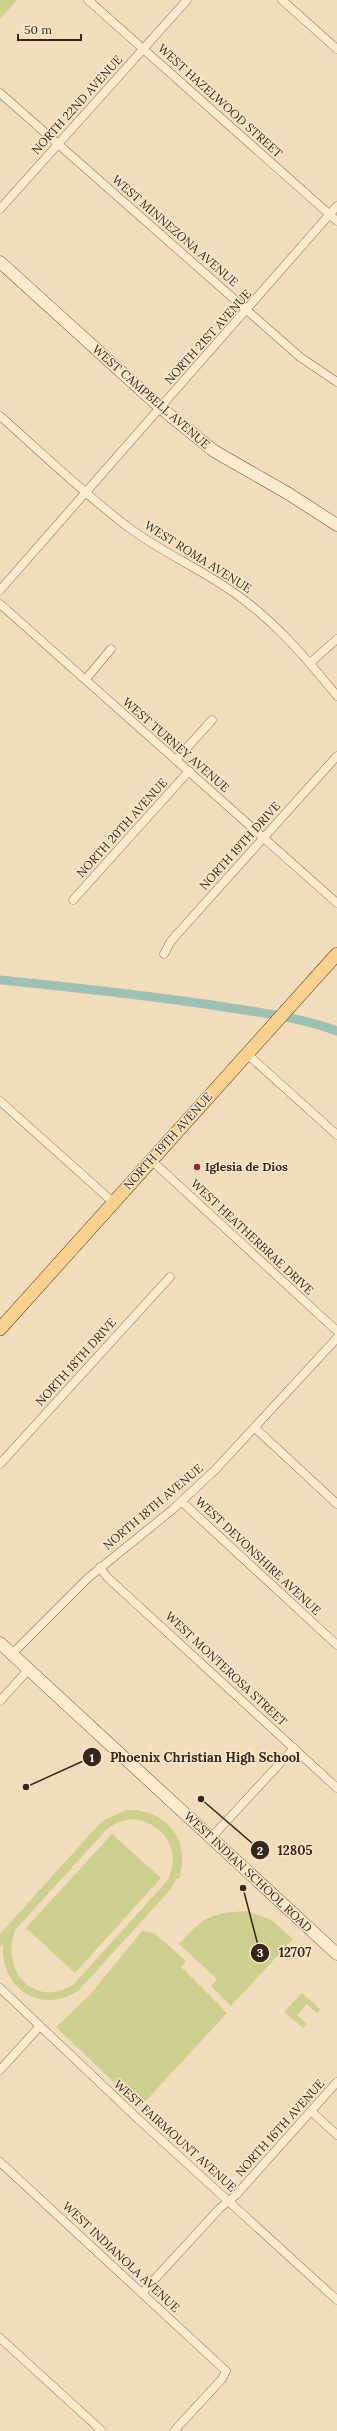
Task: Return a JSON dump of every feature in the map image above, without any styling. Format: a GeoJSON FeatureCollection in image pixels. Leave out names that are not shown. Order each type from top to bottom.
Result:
{"type":"FeatureCollection","features":[{"type":"Feature","properties":{"kind":"main road","name":"WEST CAMPBELL AVENUE"},"geometry":{"type":"LineString","coordinates":[[0,262],[161,408],[214,451],[289,494],[337,525]]}},
{"type":"Feature","properties":{"kind":"main road","name":"NORTH 19TH AVENUE"},"geometry":{"type":"LineString","coordinates":[[0,1329],[114,1203],[246,1053],[337,954]]}},
{"type":"Feature","properties":{"kind":"main road","name":"WEST INDIAN SCHOOL ROAD"},"geometry":{"type":"LineString","coordinates":[[0,1643],[337,1954]]}},
{"type":"Feature","properties":{"kind":"street","name":"WEST HAZELWOOD STREET"},"geometry":{"type":"LineString","coordinates":[[88,0],[337,221]]}},
{"type":"Feature","properties":{"kind":"street","name":"NORTH 22ND AVENUE"},"geometry":{"type":"LineString","coordinates":[[0,209],[187,0]]}},
{"type":"Feature","properties":{"kind":"street"},"geometry":{"type":"LineString","coordinates":[[282,0],[337,49]]}},
{"type":"Feature","properties":{"kind":"street","name":"WEST MINNEZONA AVENUE"},"geometry":{"type":"LineString","coordinates":[[0,93],[300,357],[337,382]]}},
{"type":"Feature","properties":{"kind":"street","name":"NORTH 21ST AVENUE"},"geometry":{"type":"LineString","coordinates":[[0,590],[248,310],[337,206]]}},
{"type":"Feature","properties":{"kind":"street","name":"WEST ROMA AVENUE"},"geometry":{"type":"LineString","coordinates":[[0,416],[86,492],[162,551],[199,571],[239,596],[264,615],[310,663],[337,696]]}},
{"type":"Feature","properties":{"kind":"street","name":"WEST TURNEY AVENUE"},"geometry":{"type":"LineString","coordinates":[[0,604],[337,903]]}},
{"type":"Feature","properties":{"kind":"street"},"geometry":{"type":"LineString","coordinates":[[310,663],[337,639]]}},
{"type":"Feature","properties":{"kind":"street"},"geometry":{"type":"LineString","coordinates":[[86,679],[111,649]]}},
{"type":"Feature","properties":{"kind":"street"},"geometry":{"type":"LineString","coordinates":[[176,760],[212,720]]}},
{"type":"Feature","properties":{"kind":"street","name":"NORTH 19TH DRIVE"},"geometry":{"type":"LineString","coordinates":[[164,954],[176,936],[337,756]]}},
{"type":"Feature","properties":{"kind":"street","name":"NORTH 20TH AVENUE"},"geometry":{"type":"LineString","coordinates":[[73,900],[189,771]]}},
{"type":"Feature","properties":{"kind":"street"},"geometry":{"type":"LineString","coordinates":[[246,1053],[337,1135]]}},
{"type":"Feature","properties":{"kind":"street"},"geometry":{"type":"LineString","coordinates":[[0,1101],[114,1203]]}},
{"type":"Feature","properties":{"kind":"street","name":"WEST HEATHERBRAE DRIVE"},"geometry":{"type":"LineString","coordinates":[[151,1160],[337,1332]]}},
{"type":"Feature","properties":{"kind":"street","name":"NORTH 18TH DRIVE"},"geometry":{"type":"LineString","coordinates":[[0,1464],[170,1277]]}},
{"type":"Feature","properties":{"kind":"street","name":"NORTH 18TH AVENUE"},"geometry":{"type":"LineString","coordinates":[[12,1654],[58,1606],[100,1567],[182,1502],[255,1428],[337,1338]]}},
{"type":"Feature","properties":{"kind":"street"},"geometry":{"type":"LineString","coordinates":[[255,1428],[337,1504]]}},
{"type":"Feature","properties":{"kind":"street","name":"WEST DEVONSHIRE AVENUE"},"geometry":{"type":"LineString","coordinates":[[182,1502],[337,1644]]}},
{"type":"Feature","properties":{"kind":"street","name":"WEST MONTEROSA STREET"},"geometry":{"type":"LineString","coordinates":[[100,1567],[109,1578],[337,1788]]}},
{"type":"Feature","properties":{"kind":"street"},"geometry":{"type":"LineString","coordinates":[[0,1701],[29,1669]]}},
{"type":"Feature","properties":{"kind":"street"},"geometry":{"type":"LineString","coordinates":[[211,1838],[294,1748]]}},
{"type":"Feature","properties":{"kind":"street","name":"WEST FAIRMOUNT AVENUE"},"geometry":{"type":"LineString","coordinates":[[0,1988],[337,2300]]}},
{"type":"Feature","properties":{"kind":"street"},"geometry":{"type":"LineString","coordinates":[[0,2070],[40,2026]]}},
{"type":"Feature","properties":{"kind":"street","name":"NORTH 16TH AVENUE"},"geometry":{"type":"LineString","coordinates":[[142,2293],[215,2212],[229,2201],[337,2082]]}},
{"type":"Feature","properties":{"kind":"street"},"geometry":{"type":"LineString","coordinates":[[311,2111],[337,2135]]}},
{"type":"Feature","properties":{"kind":"street","name":"WEST INDIANOLA AVENUE"},"geometry":{"type":"LineString","coordinates":[[0,2162],[226,2371],[222,2379],[174,2431]]}},
{"type":"Feature","properties":{"kind":"street"},"geometry":{"type":"LineString","coordinates":[[0,2338],[102,2431]]}},
{"type":"Feature","properties":{"kind":"green space"},"geometry":{"type":"Polygon","coordinates":[[[0,0],[17,0],[0,19],[0,0]]]}},
{"type":"Feature","properties":{"kind":"green space"},"geometry":{"type":"Polygon","coordinates":[[[126,1810],[140,1811],[153,1815],[164,1821],[178,1840],[182,1852],[182,1865],[179,1879],[177,1878],[170,1890],[78,1991],[64,1998],[50,2000],[37,1998],[25,1993],[15,1985],[8,1973],[4,1960],[3,1944],[0,1947],[0,1934],[102,1821],[126,1810]],[[131,1819],[118,1822],[107,1829],[15,1930],[12,1945],[12,1959],[16,1971],[24,1982],[34,1989],[45,1992],[59,1991],[73,1985],[168,1880],[172,1869],[173,1859],[171,1848],[167,1839],[161,1832],[153,1825],[143,1821],[131,1819]]]}},
{"type":"Feature","properties":{"kind":"green space"},"geometry":{"type":"Polygon","coordinates":[[[112,1834],[161,1878],[75,1973],[26,1928],[112,1834]]]}},
{"type":"Feature","properties":{"kind":"green space"},"geometry":{"type":"Polygon","coordinates":[[[246,1911],[270,1919],[293,1939],[231,2006],[211,1986],[217,1979],[179,1944],[201,1922],[208,1918],[223,1913],[246,1911]]]}},
{"type":"Feature","properties":{"kind":"green space"},"geometry":{"type":"Polygon","coordinates":[[[142,1931],[154,1933],[186,1961],[181,1967],[227,2013],[140,2107],[56,2027],[89,1996],[142,1931]]]}},
{"type":"Feature","properties":{"kind":"green space"},"geometry":{"type":"Polygon","coordinates":[[[302,1993],[320,2009],[317,2013],[307,2004],[297,2015],[307,2024],[303,2028],[284,2012],[302,1993]]]}},
{"type":"Feature","properties":{"kind":"waterway"},"geometry":{"type":"LineString","coordinates":[[0,980],[106,991],[259,1012],[291,1018],[337,1031]]}},
{"type":"Feature","properties":{"kind":"place","name":"Iglesia de Dios"},"geometry":{"type":"Point","coordinates":[197,1167]}},
{"type":"Feature","properties":{"kind":"place","name":"Phoenix Christian High School"},"geometry":{"type":"Point","coordinates":[26,1787]}},
{"type":"Feature","properties":{"kind":"place","name":"12805"},"geometry":{"type":"Point","coordinates":[201,1799]}},
{"type":"Feature","properties":{"kind":"place","name":"12707"},"geometry":{"type":"Point","coordinates":[243,1888]}}]}
